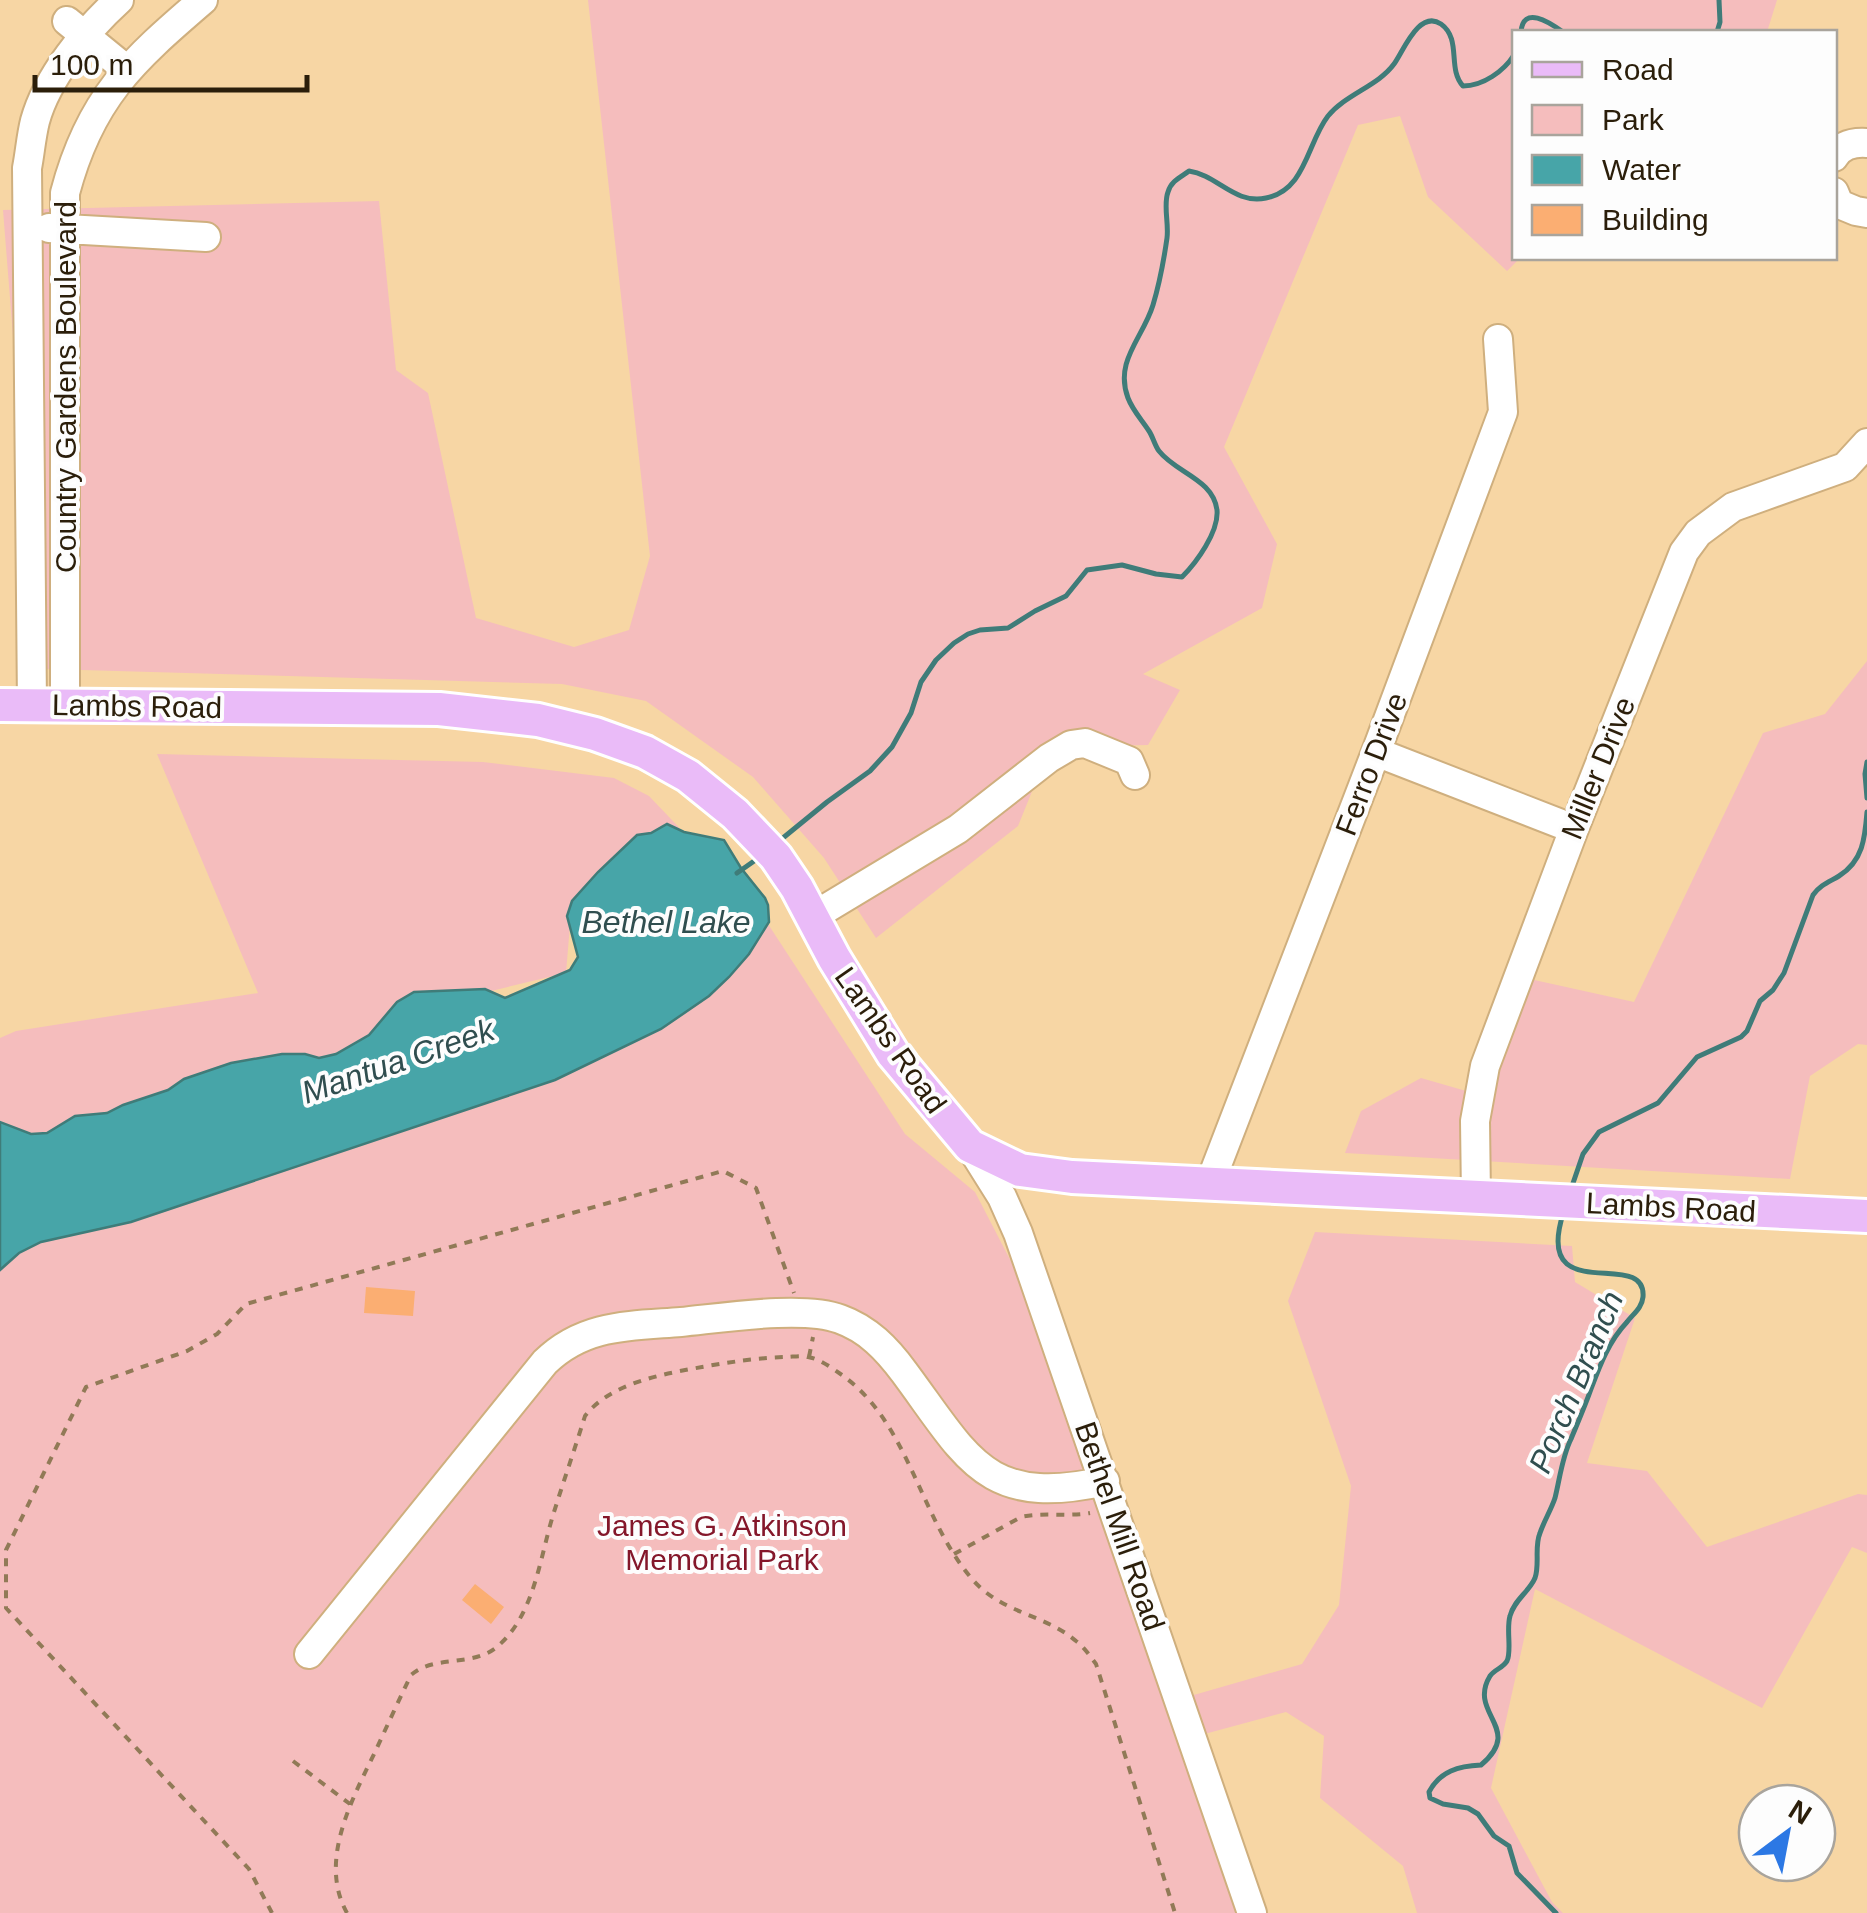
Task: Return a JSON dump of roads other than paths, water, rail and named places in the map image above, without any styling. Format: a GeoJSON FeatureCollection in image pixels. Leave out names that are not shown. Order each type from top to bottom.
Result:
{"type":"FeatureCollection","features":[{"type":"Feature","properties":{"kind":"main road","name":"Lambs Road"},"geometry":{"type":"LineString","coordinates":[[16,705],[440,708],[538,720],[596,734],[645,752],[688,776],[735,814],[776,857],[893,1054],[970,1146],[1020,1170],[1046,1175],[1210,1184],[1867,1216]]}},
{"type":"Feature","properties":{"kind":"street","name":"Country Gardens Boulevard"},"geometry":{"type":"LineString","coordinates":[[16,705],[27,168],[36,119],[68,57],[76,27],[94,22],[119,0]]}},
{"type":"Feature","properties":{"kind":"street","name":"Country Gardens Boulevard"},"geometry":{"type":"LineString","coordinates":[[65,704],[64,193],[72,164],[102,102],[145,50],[203,0]]}},
{"type":"Feature","properties":{"kind":"street"},"geometry":{"type":"LineString","coordinates":[[76,27],[127,70]]}},
{"type":"Feature","properties":{"kind":"street"},"geometry":{"type":"LineString","coordinates":[[1837,153],[1847,144],[1867,143]]}},
{"type":"Feature","properties":{"kind":"street"},"geometry":{"type":"LineString","coordinates":[[1837,199],[1839,204],[1867,213]]}},
{"type":"Feature","properties":{"kind":"street"},"geometry":{"type":"LineString","coordinates":[[28,227],[206,237]]}},
{"type":"Feature","properties":{"kind":"street","name":"Ferro Drive"},"geometry":{"type":"LineString","coordinates":[[1210,1184],[1503,412],[1498,339]]}},
{"type":"Feature","properties":{"kind":"street","name":"Miller Drive"},"geometry":{"type":"LineString","coordinates":[[1476,1198],[1474,1144],[1485,1066],[1684,552],[1698,534],[1733,507],[1845,468],[1867,443]]}},
{"type":"Feature","properties":{"kind":"street"},"geometry":{"type":"LineString","coordinates":[[812,917],[958,829],[1071,744],[1085,743],[1129,760],[1135,775]]}},
{"type":"Feature","properties":{"kind":"street"},"geometry":{"type":"LineString","coordinates":[[1376,752],[1574,829]]}},
{"type":"Feature","properties":{"kind":"street","name":"Bethel Mill Road"},"geometry":{"type":"LineString","coordinates":[[970,1146],[1002,1197],[1018,1233],[1252,1913]]}},
{"type":"Feature","properties":{"kind":"street"},"geometry":{"type":"LineString","coordinates":[[308,1654],[538,1369],[562,1347],[596,1330],[823,1313],[850,1323],[882,1345],[959,1447],[992,1476],[1020,1487],[1043,1490],[1105,1482]]}},
{"type":"Feature","properties":{"kind":"water","name":"Bethel Lake"},"geometry":{"type":"Polygon","coordinates":[[[667,824],[684,832],[724,840],[765,898],[769,922],[729,977],[661,1029],[555,1080],[131,1222],[41,1242],[19,1253],[0,1270],[0,1122],[31,1134],[47,1133],[75,1116],[107,1113],[231,1063],[282,1054],[319,1058],[336,1054],[369,1035],[397,1002],[414,992],[485,989],[505,998],[570,970],[578,957],[567,916],[572,901],[637,835],[667,824]]]}},
{"type":"Feature","properties":{"kind":"waterway","name":"Mantua Creek"},"geometry":{"type":"LineString","coordinates":[[1718,30],[1719,0]]}},
{"type":"Feature","properties":{"kind":"waterway","name":"Mantua Creek"},"geometry":{"type":"LineString","coordinates":[[1522,30],[1531,17],[1560,30]]}},
{"type":"Feature","properties":{"kind":"waterway","name":"Mantua Creek"},"geometry":{"type":"LineString","coordinates":[[778,842],[870,771],[892,747],[911,713],[921,682],[954,643],[980,630],[1008,628],[1066,596],[1087,570],[1122,565],[1182,577],[1206,546],[1217,519],[1214,499],[1159,451],[1130,403],[1125,385],[1127,361],[1157,289],[1167,238],[1167,197],[1174,182],[1189,171],[1245,197],[1266,198],[1279,193],[1298,176],[1328,116],[1387,72],[1426,22],[1441,24],[1447,30],[1463,86],[1492,76],[1512,58]]}},
{"type":"Feature","properties":{"kind":"waterway","name":"Porch Branch"},"geometry":{"type":"LineString","coordinates":[[1867,762],[1867,798]]}},
{"type":"Feature","properties":{"kind":"waterway","name":"Porch Branch"},"geometry":{"type":"LineString","coordinates":[[1571,1189],[1583,1154],[1599,1132],[1658,1103],[1697,1057],[1747,1031],[1760,1001],[1784,973],[1813,895],[1847,870],[1858,856],[1867,812]]}},
{"type":"Feature","properties":{"kind":"waterway","name":"Mantua Creek"},"geometry":{"type":"LineString","coordinates":[[737,873],[757,859]]}},
{"type":"Feature","properties":{"kind":"waterway","name":"Porch Branch"},"geometry":{"type":"LineString","coordinates":[[1556,1913],[1517,1873],[1509,1846],[1494,1836],[1478,1814],[1468,1808],[1443,1804],[1430,1798],[1429,1792],[1444,1774],[1481,1765],[1498,1741],[1485,1689],[1490,1676],[1507,1661],[1510,1616],[1535,1578],[1538,1538],[1598,1371],[1615,1337],[1637,1311],[1643,1297],[1639,1283],[1628,1276],[1576,1269],[1563,1260],[1558,1243],[1563,1214]]}},
{"type":"Feature","properties":{"kind":"park label","name":"James G. Atkinson Memorial Park"},"geometry":{"type":"Point","coordinates":[722,1542]}}]}
